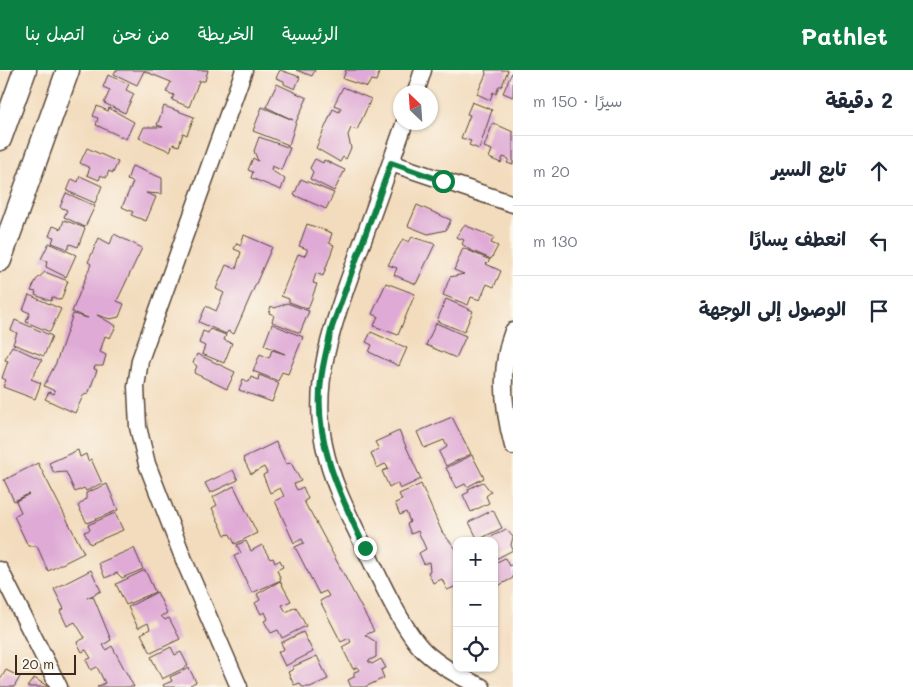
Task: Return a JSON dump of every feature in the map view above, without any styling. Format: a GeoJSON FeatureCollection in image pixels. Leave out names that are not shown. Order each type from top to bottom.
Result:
{"type":"FeatureCollection","features":[{"type":"Feature","properties":{"kind":"main road"},"geometry":{"type":"LineString","coordinates":[[0,139],[25,70]]}},
{"type":"Feature","properties":{"kind":"main road"},"geometry":{"type":"LineString","coordinates":[[0,260],[68,70]]}},
{"type":"Feature","properties":{"kind":"street"},"geometry":{"type":"LineString","coordinates":[[239,687],[186,565],[147,464],[138,426],[136,386],[140,360],[244,70]]}},
{"type":"Feature","properties":{"kind":"street"},"geometry":{"type":"LineString","coordinates":[[419,85],[424,70]]}},
{"type":"Feature","properties":{"kind":"street"},"geometry":{"type":"LineString","coordinates":[[402,130],[332,327],[320,381],[320,413],[324,444],[342,499],[400,616],[423,650],[446,668],[482,687]]}},
{"type":"Feature","properties":{"kind":"street"},"geometry":{"type":"LineString","coordinates":[[391,163],[513,204]]}},
{"type":"Feature","properties":{"kind":"street"},"geometry":{"type":"LineString","coordinates":[[513,331],[508,344],[503,382],[506,423],[513,446]]}},
{"type":"Feature","properties":{"kind":"street"},"geometry":{"type":"LineString","coordinates":[[0,570],[59,687]]}},
{"type":"Feature","properties":{"kind":"building"},"geometry":{"type":"Polygon","coordinates":[[[116,70],[208,70],[205,81],[199,81],[189,107],[172,100],[174,95],[166,92],[171,82],[144,71],[137,85],[114,74],[116,70]]]}},
{"type":"Feature","properties":{"kind":"building"},"geometry":{"type":"Polygon","coordinates":[[[280,70],[300,77],[295,89],[276,78],[280,70]]]}},
{"type":"Feature","properties":{"kind":"building"},"geometry":{"type":"Polygon","coordinates":[[[296,70],[315,70],[312,76],[296,70]]]}},
{"type":"Feature","properties":{"kind":"building"},"geometry":{"type":"Polygon","coordinates":[[[346,70],[380,70],[376,81],[371,80],[367,87],[343,79],[346,70]]]}},
{"type":"Feature","properties":{"kind":"building"},"geometry":{"type":"Polygon","coordinates":[[[485,70],[508,70],[502,86],[499,86],[496,94],[493,92],[490,100],[477,94],[486,74],[485,70]]]}},
{"type":"Feature","properties":{"kind":"building"},"geometry":{"type":"Polygon","coordinates":[[[513,70],[513,97],[503,93],[513,70]]]}},
{"type":"Feature","properties":{"kind":"building"},"geometry":{"type":"Polygon","coordinates":[[[108,75],[129,84],[126,90],[134,94],[125,113],[104,103],[110,90],[103,87],[108,75]]]}},
{"type":"Feature","properties":{"kind":"building"},"geometry":{"type":"Polygon","coordinates":[[[277,84],[307,98],[296,122],[289,145],[253,131],[262,107],[293,120],[266,107],[277,84]]]}},
{"type":"Feature","properties":{"kind":"building"},"geometry":{"type":"Polygon","coordinates":[[[343,87],[371,99],[357,130],[351,128],[348,135],[351,148],[346,159],[343,157],[340,162],[316,148],[333,109],[339,112],[341,108],[334,105],[343,87]]]}},
{"type":"Feature","properties":{"kind":"building"},"geometry":{"type":"Polygon","coordinates":[[[472,102],[492,110],[479,149],[469,145],[471,141],[461,138],[470,115],[467,114],[472,102]]]}},
{"type":"Feature","properties":{"kind":"building"},"geometry":{"type":"Polygon","coordinates":[[[97,106],[108,111],[109,108],[134,122],[126,139],[96,125],[98,118],[93,116],[97,106]]]}},
{"type":"Feature","properties":{"kind":"building"},"geometry":{"type":"Polygon","coordinates":[[[164,106],[194,117],[187,135],[183,133],[179,146],[173,144],[170,151],[139,138],[144,127],[163,127],[157,125],[164,106]]]}},
{"type":"Feature","properties":{"kind":"building"},"geometry":{"type":"Polygon","coordinates":[[[493,123],[513,132],[513,165],[507,163],[509,159],[503,157],[501,163],[489,158],[492,150],[484,147],[493,123]]]}},
{"type":"Feature","properties":{"kind":"building"},"geometry":{"type":"Polygon","coordinates":[[[259,137],[290,148],[281,170],[272,166],[271,170],[285,179],[281,190],[251,178],[253,172],[248,170],[253,158],[258,161],[254,151],[259,137]]]}},
{"type":"Feature","properties":{"kind":"building"},"geometry":{"type":"Polygon","coordinates":[[[87,148],[118,162],[113,173],[109,171],[106,178],[101,175],[99,180],[87,175],[90,168],[80,163],[87,148]]]}},
{"type":"Feature","properties":{"kind":"building"},"geometry":{"type":"Polygon","coordinates":[[[315,159],[323,163],[324,160],[345,170],[334,191],[310,179],[313,172],[310,168],[315,159]]]}},
{"type":"Feature","properties":{"kind":"building"},"geometry":{"type":"Polygon","coordinates":[[[132,166],[162,178],[162,194],[146,193],[156,197],[146,221],[131,215],[133,212],[122,207],[133,182],[127,180],[132,166]]]}},
{"type":"Feature","properties":{"kind":"building"},"geometry":{"type":"Polygon","coordinates":[[[80,176],[102,186],[95,203],[67,191],[72,179],[78,182],[80,176]]]}},
{"type":"Feature","properties":{"kind":"building"},"geometry":{"type":"Polygon","coordinates":[[[301,179],[334,193],[326,209],[294,195],[301,179]]]}},
{"type":"Feature","properties":{"kind":"building"},"geometry":{"type":"Polygon","coordinates":[[[66,193],[95,206],[85,227],[64,217],[67,210],[60,207],[66,193]]]}},
{"type":"Feature","properties":{"kind":"building"},"geometry":{"type":"Polygon","coordinates":[[[417,205],[451,220],[446,230],[428,234],[408,226],[417,205]]]}},
{"type":"Feature","properties":{"kind":"building"},"geometry":{"type":"Polygon","coordinates":[[[64,220],[85,228],[78,247],[70,244],[68,249],[52,243],[54,237],[49,236],[53,226],[61,229],[64,220]]]}},
{"type":"Feature","properties":{"kind":"building"},"geometry":{"type":"Polygon","coordinates":[[[307,224],[332,233],[329,243],[334,245],[323,276],[316,273],[313,283],[317,284],[308,309],[289,302],[289,299],[281,296],[298,254],[304,256],[307,252],[307,249],[299,246],[307,224]]]}},
{"type":"Feature","properties":{"kind":"building"},"geometry":{"type":"Polygon","coordinates":[[[464,225],[494,237],[491,243],[498,246],[491,259],[470,250],[462,244],[464,240],[456,237],[464,225]]]}},
{"type":"Feature","properties":{"kind":"building"},"geometry":{"type":"Polygon","coordinates":[[[114,234],[142,248],[117,301],[124,304],[119,317],[110,319],[97,315],[116,326],[110,338],[105,336],[100,352],[106,355],[103,366],[95,366],[94,369],[97,370],[89,392],[83,396],[75,413],[45,399],[49,392],[54,394],[55,391],[44,386],[56,363],[73,314],[88,318],[72,312],[91,264],[88,262],[99,238],[110,244],[114,234]]]}},
{"type":"Feature","properties":{"kind":"building"},"geometry":{"type":"Polygon","coordinates":[[[244,235],[272,247],[234,334],[228,331],[226,334],[199,322],[206,306],[216,311],[224,293],[216,289],[226,265],[236,269],[241,252],[234,249],[237,243],[240,246],[244,235]]]}},
{"type":"Feature","properties":{"kind":"building"},"geometry":{"type":"Polygon","coordinates":[[[412,237],[435,244],[416,284],[394,275],[397,268],[388,265],[403,239],[409,242],[412,237]]]}},
{"type":"Feature","properties":{"kind":"building"},"geometry":{"type":"Polygon","coordinates":[[[49,243],[76,255],[66,277],[46,267],[47,261],[41,259],[49,243]]]}},
{"type":"Feature","properties":{"kind":"building"},"geometry":{"type":"Polygon","coordinates":[[[463,248],[490,260],[486,264],[501,271],[494,287],[487,284],[480,300],[471,297],[468,305],[443,295],[450,277],[464,274],[454,270],[463,248]]]}},
{"type":"Feature","properties":{"kind":"building"},"geometry":{"type":"Polygon","coordinates":[[[45,272],[68,281],[61,300],[52,297],[51,301],[35,295],[36,292],[31,291],[36,280],[45,272]]]}},
{"type":"Feature","properties":{"kind":"building"},"geometry":{"type":"Polygon","coordinates":[[[386,283],[415,294],[398,335],[374,326],[378,316],[372,314],[386,283]]]}},
{"type":"Feature","properties":{"kind":"building"},"geometry":{"type":"Polygon","coordinates":[[[29,295],[61,309],[50,332],[26,322],[30,313],[23,310],[29,295]]]}},
{"type":"Feature","properties":{"kind":"building"},"geometry":{"type":"Polygon","coordinates":[[[446,299],[473,311],[464,332],[437,321],[446,299]]]}},
{"type":"Feature","properties":{"kind":"building"},"geometry":{"type":"Polygon","coordinates":[[[287,303],[309,311],[300,333],[272,322],[274,315],[269,313],[271,306],[275,308],[287,303]]]}},
{"type":"Feature","properties":{"kind":"building"},"geometry":{"type":"Polygon","coordinates":[[[15,320],[52,336],[44,356],[13,344],[17,333],[11,330],[15,320]]]}},
{"type":"Feature","properties":{"kind":"building"},"geometry":{"type":"Polygon","coordinates":[[[436,323],[466,336],[456,358],[426,345],[436,323]]]}},
{"type":"Feature","properties":{"kind":"building"},"geometry":{"type":"Polygon","coordinates":[[[272,324],[303,337],[288,374],[282,372],[278,381],[253,371],[260,354],[269,358],[272,350],[285,354],[264,345],[272,324]]]}},
{"type":"Feature","properties":{"kind":"building"},"geometry":{"type":"Polygon","coordinates":[[[210,329],[226,335],[224,340],[232,343],[224,363],[202,354],[205,346],[199,343],[203,331],[208,333],[210,329]]]}},
{"type":"Feature","properties":{"kind":"building"},"geometry":{"type":"Polygon","coordinates":[[[371,332],[407,348],[399,366],[369,352],[372,345],[366,342],[371,332]]]}},
{"type":"Feature","properties":{"kind":"building"},"geometry":{"type":"Polygon","coordinates":[[[12,346],[42,360],[31,379],[41,383],[35,399],[3,387],[6,380],[2,378],[8,361],[5,360],[12,346]]]}},
{"type":"Feature","properties":{"kind":"building"},"geometry":{"type":"Polygon","coordinates":[[[197,354],[235,372],[227,389],[194,373],[197,366],[193,363],[197,354]]]}},
{"type":"Feature","properties":{"kind":"building"},"geometry":{"type":"Polygon","coordinates":[[[259,375],[279,383],[272,402],[239,390],[243,379],[249,382],[251,377],[258,380],[259,375]]]}},
{"type":"Feature","properties":{"kind":"building"},"geometry":{"type":"Polygon","coordinates":[[[452,417],[471,454],[446,466],[439,452],[447,447],[444,440],[424,448],[417,432],[452,417]]]}},
{"type":"Feature","properties":{"kind":"building"},"geometry":{"type":"Polygon","coordinates":[[[399,431],[421,479],[400,489],[397,483],[389,487],[382,471],[388,469],[387,466],[385,464],[377,468],[371,453],[379,449],[375,442],[399,431]]]}},
{"type":"Feature","properties":{"kind":"building"},"geometry":{"type":"Polygon","coordinates":[[[276,442],[286,464],[291,463],[301,481],[294,484],[297,490],[303,487],[308,499],[304,501],[374,631],[365,635],[376,642],[376,657],[368,661],[372,664],[381,659],[386,668],[381,670],[384,678],[365,687],[351,687],[348,680],[354,677],[354,672],[360,670],[358,667],[353,669],[342,647],[351,642],[349,638],[341,642],[320,601],[329,596],[326,591],[319,594],[295,547],[304,543],[302,539],[294,543],[275,501],[284,496],[280,488],[270,493],[263,475],[267,473],[264,467],[251,474],[243,458],[276,442]]]}},
{"type":"Feature","properties":{"kind":"building"},"geometry":{"type":"Polygon","coordinates":[[[78,450],[80,457],[86,454],[88,461],[91,459],[102,483],[86,491],[84,488],[75,492],[66,472],[54,473],[49,463],[78,450]]]}},
{"type":"Feature","properties":{"kind":"building"},"geometry":{"type":"Polygon","coordinates":[[[472,455],[484,478],[467,487],[465,484],[457,488],[446,468],[472,455]]]}},
{"type":"Feature","properties":{"kind":"building"},"geometry":{"type":"Polygon","coordinates":[[[38,463],[84,553],[48,571],[37,546],[28,546],[14,516],[21,512],[16,501],[29,494],[14,501],[4,480],[38,463]]]}},
{"type":"Feature","properties":{"kind":"building"},"geometry":{"type":"Polygon","coordinates":[[[233,470],[238,480],[210,493],[205,483],[233,470]]]}},
{"type":"Feature","properties":{"kind":"building"},"geometry":{"type":"Polygon","coordinates":[[[483,482],[491,492],[486,496],[489,503],[471,512],[463,495],[469,492],[468,489],[483,482]]]}},
{"type":"Feature","properties":{"kind":"building"},"geometry":{"type":"Polygon","coordinates":[[[107,484],[118,510],[87,523],[78,506],[86,499],[86,493],[107,484]]]}},
{"type":"Feature","properties":{"kind":"building"},"geometry":{"type":"Polygon","coordinates":[[[421,484],[442,532],[453,545],[453,588],[447,590],[442,579],[433,583],[428,572],[430,571],[429,562],[424,564],[419,553],[426,549],[418,531],[411,534],[407,524],[410,522],[406,512],[400,515],[395,503],[402,500],[399,494],[421,484]]]}},
{"type":"Feature","properties":{"kind":"building"},"geometry":{"type":"Polygon","coordinates":[[[234,486],[257,533],[235,544],[230,534],[225,535],[212,508],[217,505],[213,497],[234,486]]]}},
{"type":"Feature","properties":{"kind":"building"},"geometry":{"type":"Polygon","coordinates":[[[493,510],[502,528],[484,537],[476,537],[469,522],[493,510]]]}},
{"type":"Feature","properties":{"kind":"building"},"geometry":{"type":"Polygon","coordinates":[[[115,513],[123,530],[90,544],[84,532],[90,530],[88,525],[115,513]]]}},
{"type":"Feature","properties":{"kind":"building"},"geometry":{"type":"Polygon","coordinates":[[[506,529],[513,537],[511,545],[513,550],[498,558],[498,537],[491,537],[506,529]]]}},
{"type":"Feature","properties":{"kind":"building"},"geometry":{"type":"Polygon","coordinates":[[[246,541],[251,551],[262,545],[270,559],[273,558],[275,563],[280,560],[283,567],[277,570],[281,580],[252,593],[234,556],[241,553],[237,545],[246,541]]]}},
{"type":"Feature","properties":{"kind":"building"},"geometry":{"type":"Polygon","coordinates":[[[134,548],[143,569],[122,578],[117,573],[105,578],[99,563],[134,548]]]}},
{"type":"Feature","properties":{"kind":"building"},"geometry":{"type":"Polygon","coordinates":[[[505,558],[509,566],[513,564],[513,578],[498,586],[498,582],[498,562],[505,558]]]}},
{"type":"Feature","properties":{"kind":"building"},"geometry":{"type":"Polygon","coordinates":[[[91,570],[101,591],[87,598],[93,596],[111,640],[103,645],[106,650],[112,646],[134,687],[97,687],[105,683],[97,667],[91,670],[86,660],[91,658],[86,650],[82,652],[77,642],[85,638],[75,622],[67,626],[60,611],[64,609],[54,589],[91,570]]]}},
{"type":"Feature","properties":{"kind":"building"},"geometry":{"type":"Polygon","coordinates":[[[145,570],[155,592],[126,605],[116,584],[145,570]]]}},
{"type":"Feature","properties":{"kind":"building"},"geometry":{"type":"Polygon","coordinates":[[[280,581],[291,601],[282,605],[286,612],[296,607],[306,626],[282,638],[278,630],[271,633],[264,621],[268,619],[265,612],[261,614],[255,603],[260,600],[257,594],[280,581]]]}},
{"type":"Feature","properties":{"kind":"building"},"geometry":{"type":"Polygon","coordinates":[[[157,592],[167,613],[161,616],[165,620],[169,618],[180,639],[151,653],[141,634],[150,629],[148,623],[138,628],[128,607],[157,592]]]}},
{"type":"Feature","properties":{"kind":"building"},"geometry":{"type":"Polygon","coordinates":[[[303,632],[313,652],[285,666],[278,652],[284,649],[281,643],[303,632]]]}},
{"type":"Feature","properties":{"kind":"building"},"geometry":{"type":"Polygon","coordinates":[[[171,647],[175,655],[181,652],[188,666],[162,679],[151,657],[171,647]]]}},
{"type":"Feature","properties":{"kind":"building"},"geometry":{"type":"Polygon","coordinates":[[[317,656],[328,679],[310,687],[302,687],[300,683],[294,685],[288,672],[294,669],[292,667],[317,656]]]}},
{"type":"Feature","properties":{"kind":"building"},"geometry":{"type":"Polygon","coordinates":[[[189,668],[196,682],[190,685],[191,687],[164,687],[163,685],[172,681],[170,677],[189,668]]]}},
{"type":"Feature","properties":{"kind":"building"},"geometry":{"type":"Polygon","coordinates":[[[6,670],[20,677],[14,687],[0,687],[0,680],[6,670]]]}},
{"type":"Feature","properties":{"kind":"building"},"geometry":{"type":"Polygon","coordinates":[[[34,678],[49,687],[27,687],[34,678]]]}},
{"type":"Feature","properties":{"kind":"route"},"geometry":{"type":"LineString","coordinates":[[365,548],[342,499],[324,444],[320,413],[320,381],[326,351],[332,327],[391,163],[443,181]]}}]}
